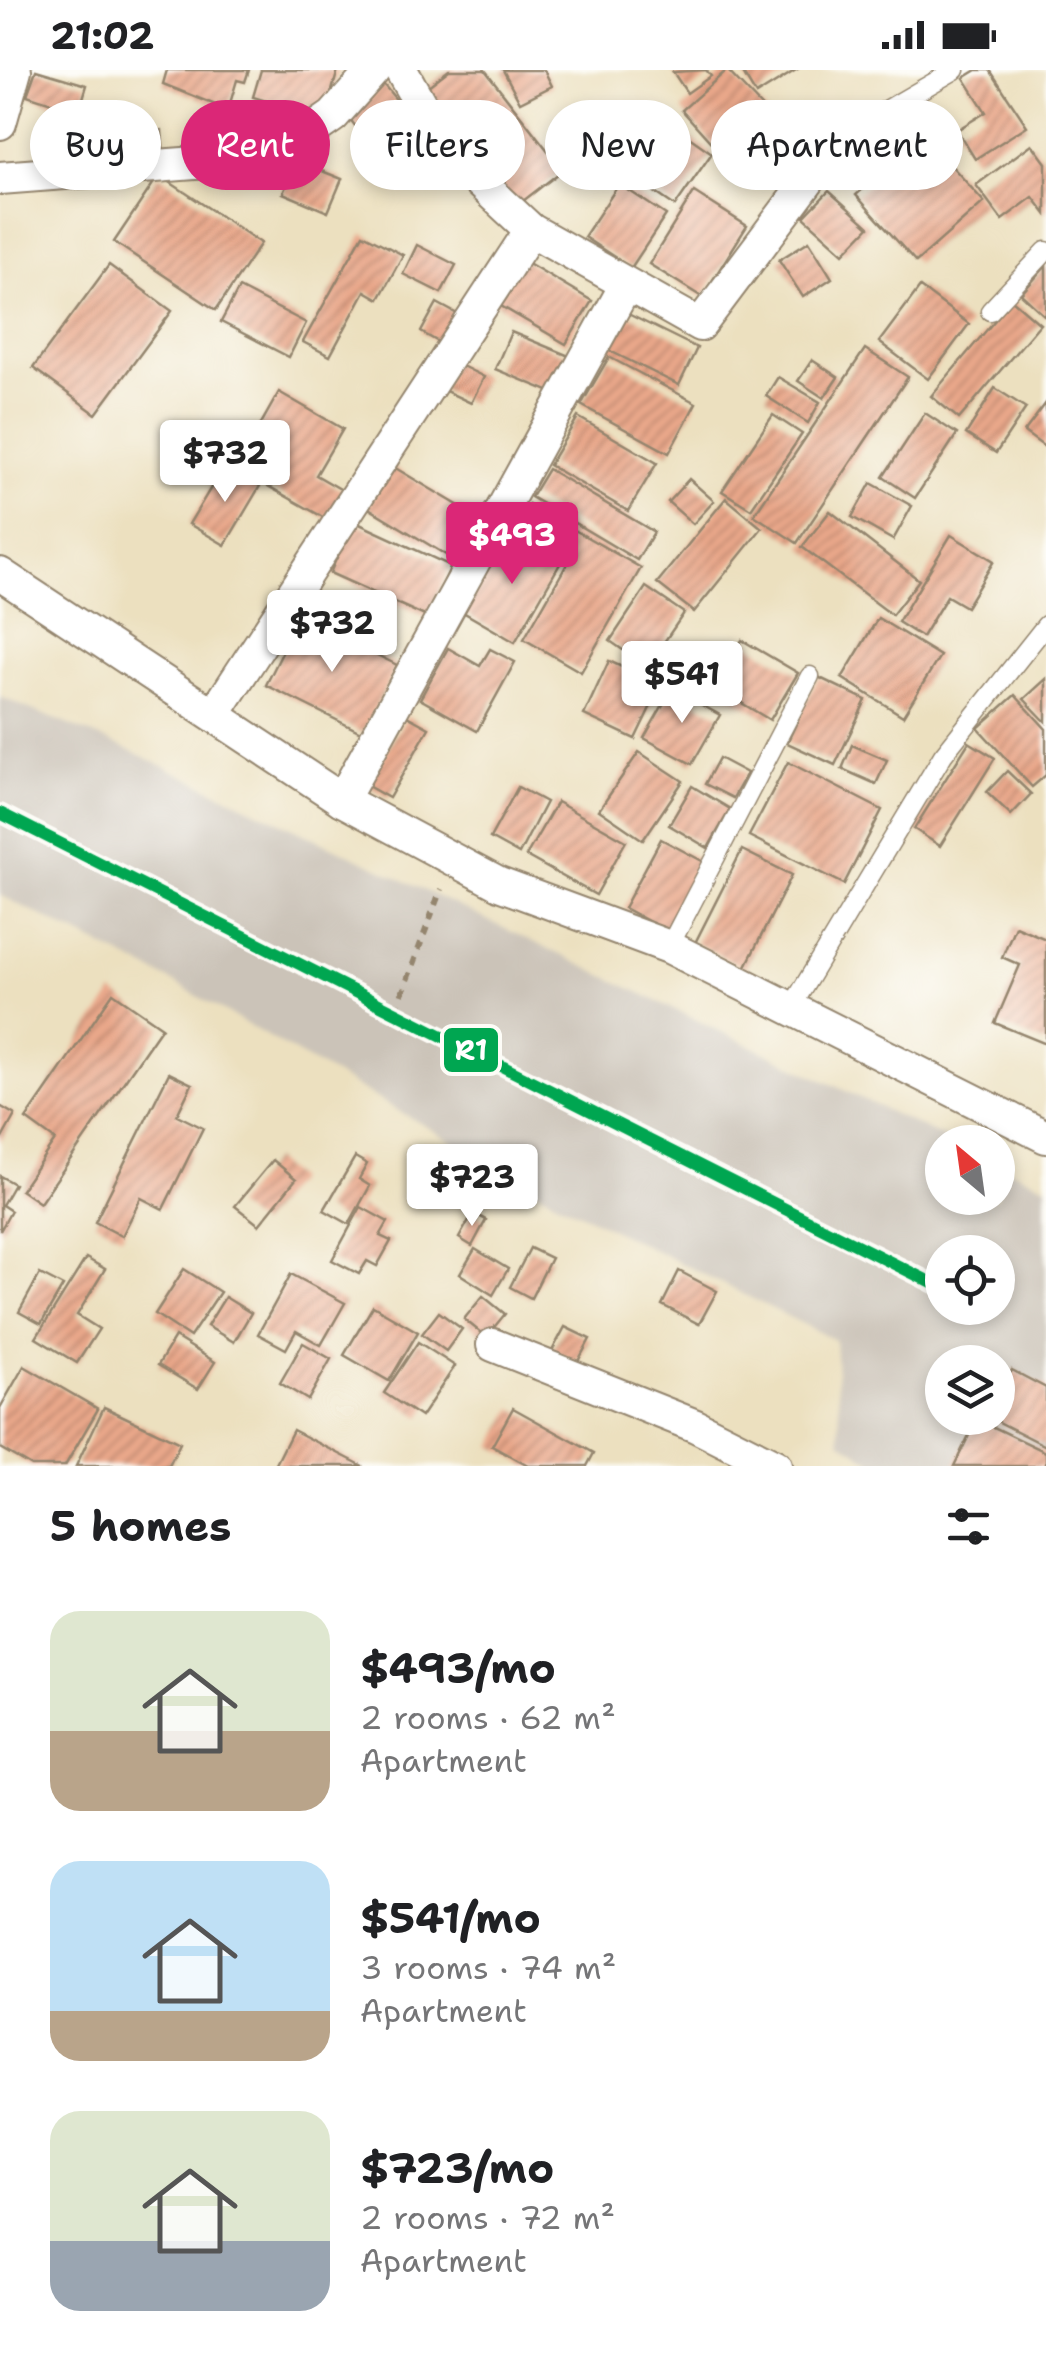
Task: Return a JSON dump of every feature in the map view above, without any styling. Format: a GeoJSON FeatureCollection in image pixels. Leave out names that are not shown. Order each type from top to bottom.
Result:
{"type":"FeatureCollection","features":[{"type":"Feature","properties":{"kind":"street"},"geometry":{"type":"LineString","coordinates":[[0,123],[15,70]]}},
{"type":"Feature","properties":{"kind":"street"},"geometry":{"type":"LineString","coordinates":[[0,178],[274,157],[333,116],[374,70]]}},
{"type":"Feature","properties":{"kind":"street"},"geometry":{"type":"LineString","coordinates":[[401,70],[448,152],[531,230],[700,325],[802,190]]}},
{"type":"Feature","properties":{"kind":"street"},"geometry":{"type":"LineString","coordinates":[[214,712],[531,230]]}},
{"type":"Feature","properties":{"kind":"street"},"geometry":{"type":"LineString","coordinates":[[342,800],[625,286]]}},
{"type":"Feature","properties":{"kind":"street"},"geometry":{"type":"LineString","coordinates":[[0,574],[342,800],[498,884],[669,947],[1046,1137]]}},
{"type":"Feature","properties":{"kind":"street"},"geometry":{"type":"LineString","coordinates":[[493,1344],[696,1426],[775,1466]]}},
{"type":"Feature","properties":{"kind":"lane"},"geometry":{"type":"LineString","coordinates":[[903,100],[955,70]]}},
{"type":"Feature","properties":{"kind":"lane"},"geometry":{"type":"LineString","coordinates":[[990,311],[1046,251]]}},
{"type":"Feature","properties":{"kind":"lane"},"geometry":{"type":"LineString","coordinates":[[791,1008],[943,755],[1046,624]]}},
{"type":"Feature","properties":{"kind":"lane"},"geometry":{"type":"LineString","coordinates":[[669,947],[810,676]]}},
{"type":"Feature","properties":{"kind":"path"},"geometry":{"type":"LineString","coordinates":[[396,1010],[452,858]]}},
{"type":"Feature","properties":{"kind":"shaded area"},"geometry":{"type":"Polygon","coordinates":[[[0,697],[123,747],[925,1129],[925,1215],[1015,1215],[1015,1172],[1046,1186],[1046,1466],[878,1466],[841,1441],[835,1340],[558,1202],[164,977],[0,895],[0,697]]]}},
{"type":"Feature","properties":{"kind":"building"},"geometry":{"type":"Polygon","coordinates":[[[36,70],[87,85],[83,100],[42,100],[27,95],[36,70]]]}},
{"type":"Feature","properties":{"kind":"building"},"geometry":{"type":"Polygon","coordinates":[[[167,70],[249,70],[245,82],[237,80],[231,100],[203,100],[163,84],[167,70]]]}},
{"type":"Feature","properties":{"kind":"building"},"geometry":{"type":"Polygon","coordinates":[[[261,70],[338,70],[329,100],[253,97],[261,70]]]}},
{"type":"Feature","properties":{"kind":"building"},"geometry":{"type":"Polygon","coordinates":[[[449,70],[485,70],[508,100],[431,100],[423,90],[449,70]]]}},
{"type":"Feature","properties":{"kind":"building"},"geometry":{"type":"Polygon","coordinates":[[[503,70],[544,70],[552,86],[519,100],[503,70]]]}},
{"type":"Feature","properties":{"kind":"building"},"geometry":{"type":"Polygon","coordinates":[[[706,70],[711,76],[687,93],[673,72],[706,70]]]}},
{"type":"Feature","properties":{"kind":"building"},"geometry":{"type":"Polygon","coordinates":[[[727,70],[755,100],[711,100],[711,142],[691,120],[691,102],[727,70]]]}},
{"type":"Feature","properties":{"kind":"building"},"geometry":{"type":"Polygon","coordinates":[[[741,70],[796,70],[756,95],[741,70]]]}},
{"type":"Feature","properties":{"kind":"building"},"geometry":{"type":"Polygon","coordinates":[[[977,70],[990,70],[1027,126],[975,159],[963,140],[963,126],[986,112],[964,78],[977,70]]]}},
{"type":"Feature","properties":{"kind":"building"},"geometry":{"type":"Polygon","coordinates":[[[383,84],[396,100],[363,100],[383,84]]]}},
{"type":"Feature","properties":{"kind":"building"},"geometry":{"type":"Polygon","coordinates":[[[525,121],[545,147],[545,184],[514,208],[500,190],[525,190],[525,121]]]}},
{"type":"Feature","properties":{"kind":"building"},"geometry":{"type":"Polygon","coordinates":[[[691,138],[711,154],[691,183],[691,138]]]}},
{"type":"Feature","properties":{"kind":"building"},"geometry":{"type":"Polygon","coordinates":[[[1032,144],[1046,163],[1046,214],[1033,197],[1002,220],[976,185],[1032,144]]]}},
{"type":"Feature","properties":{"kind":"building"},"geometry":{"type":"Polygon","coordinates":[[[330,174],[342,179],[328,212],[283,193],[330,190],[330,174]]]}},
{"type":"Feature","properties":{"kind":"building"},"geometry":{"type":"Polygon","coordinates":[[[161,176],[261,243],[216,310],[114,242],[149,190],[161,190],[161,176]]]}},
{"type":"Feature","properties":{"kind":"building"},"geometry":{"type":"Polygon","coordinates":[[[963,179],[984,202],[916,262],[856,195],[862,190],[963,190],[963,179]]]}},
{"type":"Feature","properties":{"kind":"building"},"geometry":{"type":"Polygon","coordinates":[[[615,190],[628,190],[666,215],[631,268],[584,237],[615,190]]]}},
{"type":"Feature","properties":{"kind":"building"},"geometry":{"type":"Polygon","coordinates":[[[652,190],[686,190],[675,206],[652,190]]]}},
{"type":"Feature","properties":{"kind":"building"},"geometry":{"type":"Polygon","coordinates":[[[829,191],[869,227],[844,253],[804,217],[829,191]]]}},
{"type":"Feature","properties":{"kind":"building"},"geometry":{"type":"Polygon","coordinates":[[[694,192],[747,226],[702,297],[649,264],[694,192]]]}},
{"type":"Feature","properties":{"kind":"building"},"geometry":{"type":"Polygon","coordinates":[[[363,234],[403,255],[379,299],[365,291],[330,356],[303,342],[363,234]]]}},
{"type":"Feature","properties":{"kind":"building"},"geometry":{"type":"Polygon","coordinates":[[[809,241],[832,278],[803,297],[779,260],[809,241]]]}},
{"type":"Feature","properties":{"kind":"building"},"geometry":{"type":"Polygon","coordinates":[[[417,245],[456,265],[441,293],[403,274],[417,245]]]}},
{"type":"Feature","properties":{"kind":"building"},"geometry":{"type":"Polygon","coordinates":[[[520,258],[592,301],[566,344],[494,302],[520,258]]]}},
{"type":"Feature","properties":{"kind":"building"},"geometry":{"type":"Polygon","coordinates":[[[109,265],[172,311],[96,414],[33,368],[109,265]]]}},
{"type":"Feature","properties":{"kind":"building"},"geometry":{"type":"Polygon","coordinates":[[[1046,266],[1046,317],[1021,294],[1046,266]]]}},
{"type":"Feature","properties":{"kind":"building"},"geometry":{"type":"Polygon","coordinates":[[[920,287],[969,324],[928,379],[879,342],[920,287]]]}},
{"type":"Feature","properties":{"kind":"building"},"geometry":{"type":"Polygon","coordinates":[[[239,288],[306,323],[289,357],[221,322],[239,288]]]}},
{"type":"Feature","properties":{"kind":"building"},"geometry":{"type":"Polygon","coordinates":[[[1012,300],[1040,324],[959,419],[931,396],[1012,300]]]}},
{"type":"Feature","properties":{"kind":"building"},"geometry":{"type":"Polygon","coordinates":[[[437,303],[459,315],[442,344],[421,332],[437,303]]]}},
{"type":"Feature","properties":{"kind":"building"},"geometry":{"type":"Polygon","coordinates":[[[622,311],[697,348],[679,385],[604,348],[622,311]]]}},
{"type":"Feature","properties":{"kind":"building"},"geometry":{"type":"Polygon","coordinates":[[[511,332],[574,358],[558,395],[495,369],[511,332]]]}},
{"type":"Feature","properties":{"kind":"building"},"geometry":{"type":"Polygon","coordinates":[[[865,349],[908,377],[797,543],[754,515],[865,349]]]}},
{"type":"Feature","properties":{"kind":"building"},"geometry":{"type":"Polygon","coordinates":[[[609,357],[696,403],[669,453],[581,405],[609,357]]]}},
{"type":"Feature","properties":{"kind":"building"},"geometry":{"type":"Polygon","coordinates":[[[812,360],[838,377],[824,398],[798,381],[812,360]]]}},
{"type":"Feature","properties":{"kind":"building"},"geometry":{"type":"Polygon","coordinates":[[[454,362],[484,377],[471,403],[441,389],[454,362]]]}},
{"type":"Feature","properties":{"kind":"building"},"geometry":{"type":"Polygon","coordinates":[[[778,377],[820,402],[808,423],[766,396],[778,377]]]}},
{"type":"Feature","properties":{"kind":"building"},"geometry":{"type":"Polygon","coordinates":[[[995,388],[1026,408],[996,453],[966,434],[995,388]]]}},
{"type":"Feature","properties":{"kind":"building"},"geometry":{"type":"Polygon","coordinates":[[[279,392],[343,429],[316,475],[347,493],[330,521],[236,468],[279,392]]]}},
{"type":"Feature","properties":{"kind":"building"},"geometry":{"type":"Polygon","coordinates":[[[1046,403],[1046,448],[1024,432],[1046,403]]]}},
{"type":"Feature","properties":{"kind":"building"},"geometry":{"type":"Polygon","coordinates":[[[925,413],[957,434],[915,498],[883,477],[925,413]]]}},
{"type":"Feature","properties":{"kind":"building"},"geometry":{"type":"Polygon","coordinates":[[[773,415],[802,434],[751,509],[722,491],[773,415]]]}},
{"type":"Feature","properties":{"kind":"building"},"geometry":{"type":"Polygon","coordinates":[[[578,417],[657,463],[628,511],[549,465],[578,417]]]}},
{"type":"Feature","properties":{"kind":"building"},"geometry":{"type":"Polygon","coordinates":[[[224,466],[260,486],[225,545],[189,524],[224,466]]]}},
{"type":"Feature","properties":{"kind":"building"},"geometry":{"type":"Polygon","coordinates":[[[392,466],[476,516],[451,558],[367,507],[392,466]]]}},
{"type":"Feature","properties":{"kind":"building"},"geometry":{"type":"Polygon","coordinates":[[[548,469],[654,532],[637,560],[531,497],[548,469]]]}},
{"type":"Feature","properties":{"kind":"building"},"geometry":{"type":"Polygon","coordinates":[[[689,479],[714,501],[693,524],[668,502],[689,479]]]}},
{"type":"Feature","properties":{"kind":"building"},"geometry":{"type":"Polygon","coordinates":[[[871,483],[912,506],[893,540],[852,517],[871,483]]]}},
{"type":"Feature","properties":{"kind":"building"},"geometry":{"type":"Polygon","coordinates":[[[726,498],[762,528],[694,612],[657,583],[726,498]]]}},
{"type":"Feature","properties":{"kind":"building"},"geometry":{"type":"Polygon","coordinates":[[[529,504],[641,568],[581,672],[524,639],[571,557],[517,526],[529,504]]]}},
{"type":"Feature","properties":{"kind":"building"},"geometry":{"type":"Polygon","coordinates":[[[830,511],[919,580],[892,615],[802,547],[830,511]]]}},
{"type":"Feature","properties":{"kind":"building"},"geometry":{"type":"Polygon","coordinates":[[[353,521],[451,566],[427,617],[330,573],[353,521]]]}},
{"type":"Feature","properties":{"kind":"building"},"geometry":{"type":"Polygon","coordinates":[[[508,532],[561,562],[515,642],[463,612],[508,532]]]}},
{"type":"Feature","properties":{"kind":"building"},"geometry":{"type":"Polygon","coordinates":[[[951,535],[994,561],[966,607],[947,596],[922,637],[898,622],[951,535]]]}},
{"type":"Feature","properties":{"kind":"building"},"geometry":{"type":"Polygon","coordinates":[[[646,587],[684,613],[647,667],[610,641],[646,587]]]}},
{"type":"Feature","properties":{"kind":"building"},"geometry":{"type":"Polygon","coordinates":[[[300,617],[397,665],[363,733],[266,685],[300,617]]]}},
{"type":"Feature","properties":{"kind":"building"},"geometry":{"type":"Polygon","coordinates":[[[878,618],[940,656],[903,716],[842,678],[878,618]]]}},
{"type":"Feature","properties":{"kind":"building"},"geometry":{"type":"Polygon","coordinates":[[[742,640],[798,673],[770,720],[715,687],[742,640]]]}},
{"type":"Feature","properties":{"kind":"building"},"geometry":{"type":"Polygon","coordinates":[[[448,648],[480,666],[490,649],[515,662],[477,731],[420,699],[448,648]]]}},
{"type":"Feature","properties":{"kind":"building"},"geometry":{"type":"Polygon","coordinates":[[[609,661],[661,685],[635,739],[584,715],[609,661]]]}},
{"type":"Feature","properties":{"kind":"building"},"geometry":{"type":"Polygon","coordinates":[[[818,677],[866,700],[835,765],[787,743],[818,677]]]}},
{"type":"Feature","properties":{"kind":"building"},"geometry":{"type":"Polygon","coordinates":[[[1046,679],[1046,722],[1024,699],[1046,679]]]}},
{"type":"Feature","properties":{"kind":"building"},"geometry":{"type":"Polygon","coordinates":[[[672,689],[720,715],[692,764],[644,738],[672,689]]]}},
{"type":"Feature","properties":{"kind":"building"},"geometry":{"type":"Polygon","coordinates":[[[1015,695],[1046,729],[1046,775],[1032,787],[978,728],[1015,695]]]}},
{"type":"Feature","properties":{"kind":"building"},"geometry":{"type":"Polygon","coordinates":[[[407,716],[429,728],[389,798],[366,785],[407,716]]]}},
{"type":"Feature","properties":{"kind":"building"},"geometry":{"type":"Polygon","coordinates":[[[969,742],[995,758],[940,846],[914,829],[969,742]]]}},
{"type":"Feature","properties":{"kind":"building"},"geometry":{"type":"Polygon","coordinates":[[[852,745],[887,760],[876,784],[842,769],[852,745]]]}},
{"type":"Feature","properties":{"kind":"building"},"geometry":{"type":"Polygon","coordinates":[[[639,752],[683,781],[643,840],[599,810],[639,752]]]}},
{"type":"Feature","properties":{"kind":"building"},"geometry":{"type":"Polygon","coordinates":[[[719,758],[747,773],[733,798],[705,784],[719,758]]]}},
{"type":"Feature","properties":{"kind":"building"},"geometry":{"type":"Polygon","coordinates":[[[788,762],[882,810],[844,884],[749,836],[788,762]]]}},
{"type":"Feature","properties":{"kind":"building"},"geometry":{"type":"Polygon","coordinates":[[[1007,771],[1031,794],[1011,815],[987,792],[1007,771]]]}},
{"type":"Feature","properties":{"kind":"building"},"geometry":{"type":"Polygon","coordinates":[[[692,786],[730,809],[708,848],[669,825],[692,786]]]}},
{"type":"Feature","properties":{"kind":"building"},"geometry":{"type":"Polygon","coordinates":[[[518,787],[546,802],[519,854],[490,838],[518,787]]]}},
{"type":"Feature","properties":{"kind":"building"},"geometry":{"type":"Polygon","coordinates":[[[557,802],[626,841],[596,895],[526,856],[557,802]]]}},
{"type":"Feature","properties":{"kind":"building"},"geometry":{"type":"Polygon","coordinates":[[[661,839],[704,862],[667,931],[624,908],[661,839]]]}},
{"type":"Feature","properties":{"kind":"building"},"geometry":{"type":"Polygon","coordinates":[[[742,850],[792,875],[745,968],[695,943],[742,850]]]}},
{"type":"Feature","properties":{"kind":"building"},"geometry":{"type":"Polygon","coordinates":[[[1015,926],[1046,939],[1046,1044],[995,1023],[1020,965],[1002,957],[1015,926]]]}},
{"type":"Feature","properties":{"kind":"building"},"geometry":{"type":"Polygon","coordinates":[[[113,993],[162,1027],[40,1203],[21,1190],[55,1140],[26,1119],[113,993]]]}},
{"type":"Feature","properties":{"kind":"building"},"geometry":{"type":"Polygon","coordinates":[[[169,1073],[192,1084],[177,1115],[203,1128],[163,1209],[141,1198],[122,1236],[95,1222],[169,1073]]]}},
{"type":"Feature","properties":{"kind":"building"},"geometry":{"type":"Polygon","coordinates":[[[0,1106],[15,1115],[0,1142],[0,1106]]]}},
{"type":"Feature","properties":{"kind":"building"},"geometry":{"type":"Polygon","coordinates":[[[355,1157],[367,1164],[359,1179],[370,1186],[349,1224],[324,1210],[355,1157]]]}},
{"type":"Feature","properties":{"kind":"building"},"geometry":{"type":"Polygon","coordinates":[[[273,1160],[296,1179],[259,1225],[235,1206],[273,1160]]]}},
{"type":"Feature","properties":{"kind":"building"},"geometry":{"type":"Polygon","coordinates":[[[0,1176],[14,1184],[2,1205],[11,1211],[0,1231],[0,1176]]]}},
{"type":"Feature","properties":{"kind":"building"},"geometry":{"type":"Polygon","coordinates":[[[361,1207],[388,1222],[380,1236],[391,1241],[377,1266],[367,1261],[359,1274],[332,1260],[361,1207]]]}},
{"type":"Feature","properties":{"kind":"building"},"geometry":{"type":"Polygon","coordinates":[[[473,1213],[486,1220],[472,1246],[459,1238],[473,1213]]]}},
{"type":"Feature","properties":{"kind":"building"},"geometry":{"type":"Polygon","coordinates":[[[530,1248],[551,1258],[531,1298],[510,1287],[530,1248]]]}},
{"type":"Feature","properties":{"kind":"building"},"geometry":{"type":"Polygon","coordinates":[[[475,1249],[508,1269],[493,1295],[460,1274],[475,1249]]]}},
{"type":"Feature","properties":{"kind":"building"},"geometry":{"type":"Polygon","coordinates":[[[86,1258],[105,1269],[77,1315],[99,1329],[77,1363],[36,1338],[86,1258]]]}},
{"type":"Feature","properties":{"kind":"building"},"geometry":{"type":"Polygon","coordinates":[[[184,1269],[220,1292],[190,1337],[155,1314],[184,1269]]]}},
{"type":"Feature","properties":{"kind":"building"},"geometry":{"type":"Polygon","coordinates":[[[679,1271],[717,1291],[699,1324],[662,1305],[679,1271]]]}},
{"type":"Feature","properties":{"kind":"building"},"geometry":{"type":"Polygon","coordinates":[[[40,1274],[63,1286],[41,1324],[19,1312],[40,1274]]]}},
{"type":"Feature","properties":{"kind":"building"},"geometry":{"type":"Polygon","coordinates":[[[291,1274],[345,1303],[321,1345],[296,1331],[286,1349],[258,1334],[291,1274]]]}},
{"type":"Feature","properties":{"kind":"building"},"geometry":{"type":"Polygon","coordinates":[[[483,1296],[505,1314],[486,1337],[464,1319],[483,1296]]]}},
{"type":"Feature","properties":{"kind":"building"},"geometry":{"type":"Polygon","coordinates":[[[225,1297],[251,1313],[234,1342],[207,1326],[225,1297]]]}},
{"type":"Feature","properties":{"kind":"building"},"geometry":{"type":"Polygon","coordinates":[[[373,1306],[418,1332],[389,1381],[344,1355],[373,1306]]]}},
{"type":"Feature","properties":{"kind":"building"},"geometry":{"type":"Polygon","coordinates":[[[439,1312],[462,1329],[446,1351],[422,1334],[439,1312]]]}},
{"type":"Feature","properties":{"kind":"building"},"geometry":{"type":"Polygon","coordinates":[[[565,1327],[590,1339],[577,1363],[552,1351],[565,1327]]]}},
{"type":"Feature","properties":{"kind":"building"},"geometry":{"type":"Polygon","coordinates":[[[175,1337],[215,1362],[198,1389],[158,1365],[175,1337]]]}},
{"type":"Feature","properties":{"kind":"building"},"geometry":{"type":"Polygon","coordinates":[[[418,1342],[455,1366],[421,1417],[384,1393],[418,1342]]]}},
{"type":"Feature","properties":{"kind":"building"},"geometry":{"type":"Polygon","coordinates":[[[303,1343],[331,1359],[308,1400],[280,1383],[303,1343]]]}},
{"type":"Feature","properties":{"kind":"building"},"geometry":{"type":"Polygon","coordinates":[[[24,1366],[98,1409],[65,1466],[31,1466],[0,1448],[0,1408],[24,1366]]]}},
{"type":"Feature","properties":{"kind":"building"},"geometry":{"type":"Polygon","coordinates":[[[1015,1372],[1046,1388],[1046,1446],[1015,1430],[1015,1372]]]}},
{"type":"Feature","properties":{"kind":"building"},"geometry":{"type":"Polygon","coordinates":[[[104,1407],[180,1443],[169,1466],[76,1466],[104,1407]]]}},
{"type":"Feature","properties":{"kind":"building"},"geometry":{"type":"Polygon","coordinates":[[[513,1408],[594,1453],[587,1466],[528,1466],[492,1446],[513,1408]]]}},
{"type":"Feature","properties":{"kind":"building"},"geometry":{"type":"Polygon","coordinates":[[[293,1430],[363,1466],[275,1466],[293,1430]]]}},
{"type":"Feature","properties":{"kind":"building"},"geometry":{"type":"Polygon","coordinates":[[[969,1435],[1010,1435],[1046,1452],[1046,1466],[954,1466],[969,1435]]]}},
{"type":"Feature","properties":{"kind":"transit line","name":"R1"},"geometry":{"type":"LineString","coordinates":[[0,813],[925,1279]]}}]}
